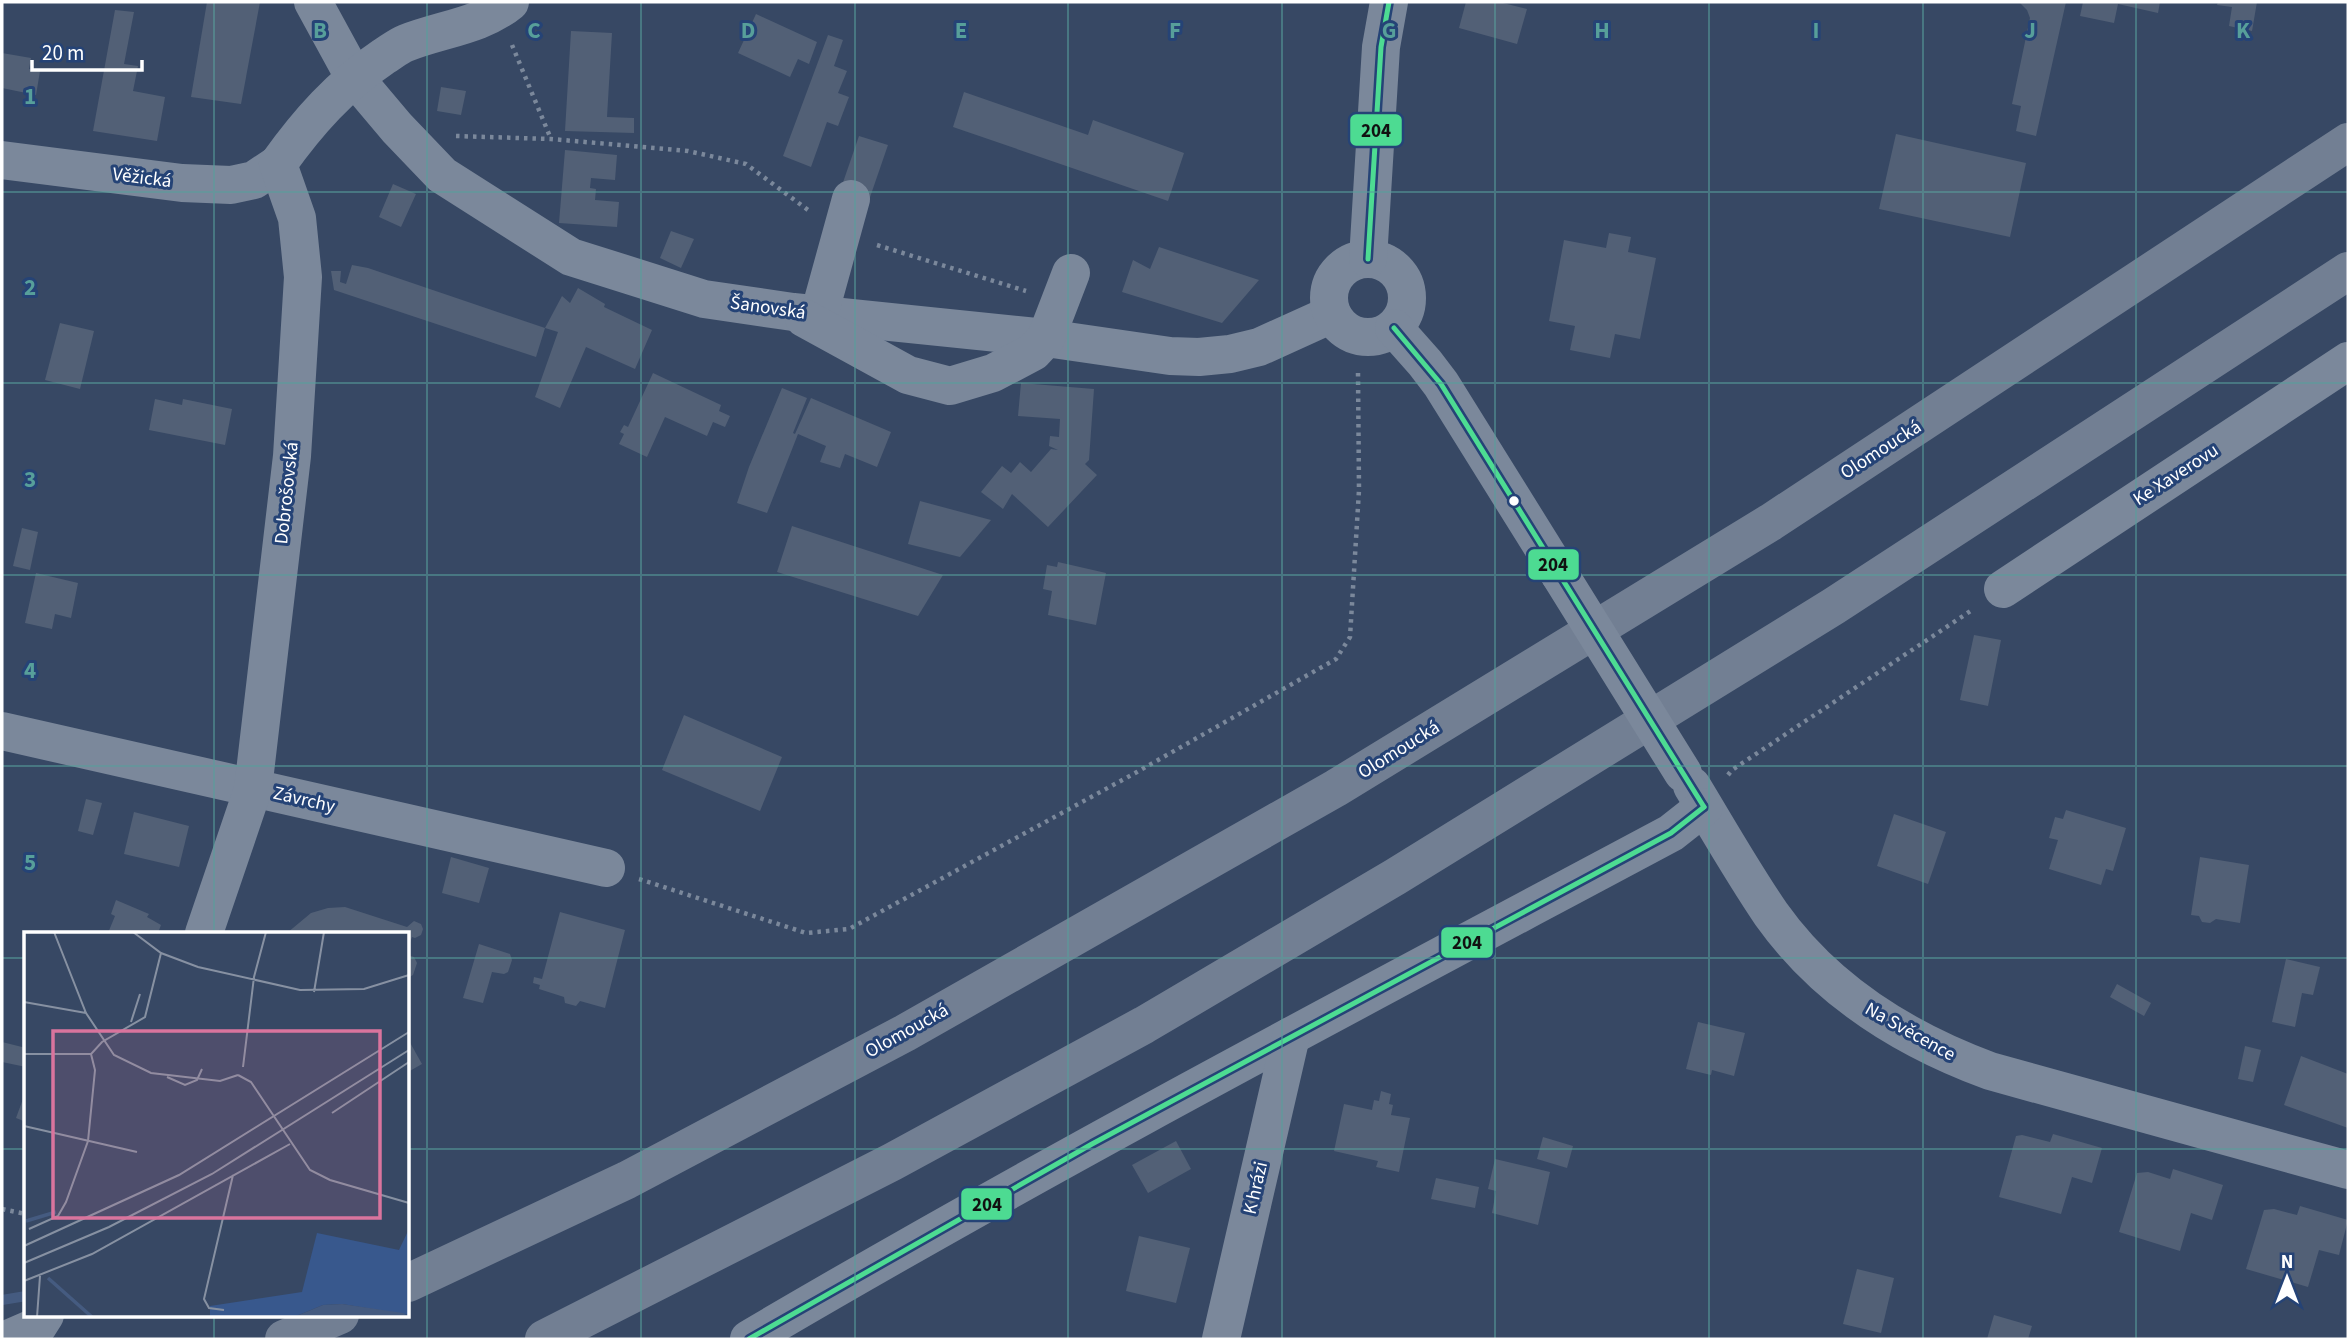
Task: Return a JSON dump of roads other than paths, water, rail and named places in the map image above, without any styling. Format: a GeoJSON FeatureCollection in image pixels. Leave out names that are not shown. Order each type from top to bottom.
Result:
{"type":"FeatureCollection","features":[{"type":"Feature","properties":{"kind":"highway","name":"Olomoucká"},"geometry":{"type":"LineString","coordinates":[[410,1282],[627,1180],[893,1039],[1336,788],[1771,522],[2348,142]]}},
{"type":"Feature","properties":{"kind":"highway"},"geometry":{"type":"LineString","coordinates":[[544,1339],[916,1149],[1144,1025],[1395,877],[1834,606],[2348,271]]}},
{"type":"Feature","properties":{"kind":"highway"},"geometry":{"type":"LineString","coordinates":[[284,1339],[338,1316]]}},
{"type":"Feature","properties":{"kind":"street","name":"Šanovská"},"geometry":{"type":"LineString","coordinates":[[313,2],[354,77],[442,176],[571,257],[704,299],[806,313],[1059,306],[1170,356],[1199,357],[1230,354],[1259,347],[1332,314]]}},
{"type":"Feature","properties":{"kind":"street"},"geometry":{"type":"LineString","coordinates":[[1368,259],[1381,47],[1389,2]]}},
{"type":"Feature","properties":{"kind":"street"},"geometry":{"type":"LineString","coordinates":[[278,164],[304,128],[354,77],[405,43],[449,30],[504,7]]}},
{"type":"Feature","properties":{"kind":"street","name":"Věžická"},"geometry":{"type":"LineString","coordinates":[[2,160],[182,183],[232,185],[254,180],[278,164]]}},
{"type":"Feature","properties":{"kind":"street","name":"Dobrošovská"},"geometry":{"type":"LineString","coordinates":[[204,932],[253,789],[292,456],[303,277],[298,218],[278,164]]}},
{"type":"Feature","properties":{"kind":"street"},"geometry":{"type":"LineString","coordinates":[[846,217],[806,313],[908,375],[950,386],[993,373],[1033,352],[1059,306]]}},
{"type":"Feature","properties":{"kind":"street"},"geometry":{"type":"LineString","coordinates":[[1368,259],[1387,263],[1395,269],[1408,294],[1405,313],[1394,328],[1380,336],[1363,338],[1341,327],[1332,314],[1329,296],[1338,272],[1352,263],[1368,259]]}},
{"type":"Feature","properties":{"kind":"street","name":"Na Svěcence"},"geometry":{"type":"LineString","coordinates":[[1394,328],[1441,384],[1772,915],[1809,959],[1849,997],[1890,1025],[1939,1051],[1990,1071],[2348,1170]]}},
{"type":"Feature","properties":{"kind":"street","name":"Ke Xaverovu"},"geometry":{"type":"LineString","coordinates":[[2003,589],[2348,360]]}},
{"type":"Feature","properties":{"kind":"street","name":"Závrchy"},"geometry":{"type":"LineString","coordinates":[[2,732],[606,868]]}},
{"type":"Feature","properties":{"kind":"street"},"geometry":{"type":"LineString","coordinates":[[749,1339],[914,1242],[1671,833],[1704,807]]}},
{"type":"Feature","properties":{"kind":"street","name":"K hrázi"},"geometry":{"type":"LineString","coordinates":[[1221,1339],[1291,1036]]}},
{"type":"Feature","properties":{"kind":"street"},"geometry":{"type":"LineString","coordinates":[[8,1339],[38,1326],[44,1316]]}},
{"type":"Feature","properties":{"kind":"waterway"},"geometry":{"type":"LineString","coordinates":[[2,1300],[24,1296]]}}]}
